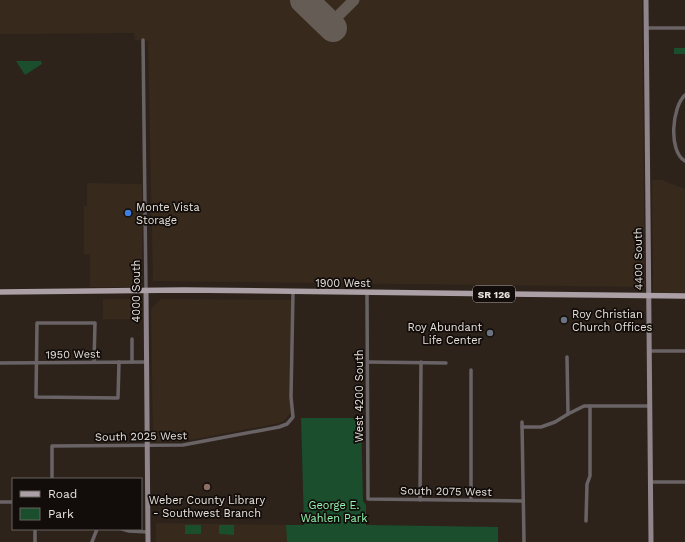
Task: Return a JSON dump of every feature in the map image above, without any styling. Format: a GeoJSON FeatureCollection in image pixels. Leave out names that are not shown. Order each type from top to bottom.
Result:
{"type":"FeatureCollection","features":[{"type":"Feature","properties":{"kind":"main road","name":"1900 West"},"geometry":{"type":"LineString","coordinates":[[0,292],[146,291],[685,296]]}},
{"type":"Feature","properties":{"kind":"street","name":"4400 South"},"geometry":{"type":"LineString","coordinates":[[646,0],[651,542]]}},
{"type":"Feature","properties":{"kind":"street"},"geometry":{"type":"LineString","coordinates":[[646,28],[685,28]]}},
{"type":"Feature","properties":{"kind":"street","name":"4000 South"},"geometry":{"type":"LineString","coordinates":[[143,40],[148,542]]}},
{"type":"Feature","properties":{"kind":"street"},"geometry":{"type":"LineString","coordinates":[[685,95],[677,107],[675,118],[675,146],[678,155],[685,161]]}},
{"type":"Feature","properties":{"kind":"street","name":"South 2025 West"},"geometry":{"type":"LineString","coordinates":[[52,478],[52,446],[183,445],[279,427],[290,421],[293,417],[291,387],[293,292]]}},
{"type":"Feature","properties":{"kind":"street","name":"West 4200 South"},"geometry":{"type":"LineString","coordinates":[[367,293],[368,499]]}},
{"type":"Feature","properties":{"kind":"street"},"geometry":{"type":"LineString","coordinates":[[94,362],[95,324],[38,323],[36,397],[118,398],[119,362]]}},
{"type":"Feature","properties":{"kind":"street"},"geometry":{"type":"LineString","coordinates":[[132,339],[132,362]]}},
{"type":"Feature","properties":{"kind":"street"},"geometry":{"type":"LineString","coordinates":[[649,351],[685,351]]}},
{"type":"Feature","properties":{"kind":"street"},"geometry":{"type":"LineString","coordinates":[[567,357],[568,414]]}},
{"type":"Feature","properties":{"kind":"street","name":"1950 West"},"geometry":{"type":"LineString","coordinates":[[0,363],[38,364],[146,362]]}},
{"type":"Feature","properties":{"kind":"street"},"geometry":{"type":"LineString","coordinates":[[368,362],[446,363]]}},
{"type":"Feature","properties":{"kind":"street"},"geometry":{"type":"LineString","coordinates":[[420,500],[421,362]]}},
{"type":"Feature","properties":{"kind":"street"},"geometry":{"type":"LineString","coordinates":[[470,370],[471,500]]}},
{"type":"Feature","properties":{"kind":"street"},"geometry":{"type":"LineString","coordinates":[[522,427],[541,427],[556,422],[584,406],[650,406]]}},
{"type":"Feature","properties":{"kind":"street"},"geometry":{"type":"LineString","coordinates":[[586,521],[587,484],[590,476],[590,406]]}},
{"type":"Feature","properties":{"kind":"street"},"geometry":{"type":"LineString","coordinates":[[522,422],[524,542]]}},
{"type":"Feature","properties":{"kind":"street"},"geometry":{"type":"LineString","coordinates":[[650,482],[685,482]]}},
{"type":"Feature","properties":{"kind":"street","name":"South 2075 West"},"geometry":{"type":"LineString","coordinates":[[368,499],[523,501]]}},
{"type":"Feature","properties":{"kind":"street"},"geometry":{"type":"LineString","coordinates":[[0,502],[12,502]]}},
{"type":"Feature","properties":{"kind":"street"},"geometry":{"type":"LineString","coordinates":[[34,542],[35,530]]}},
{"type":"Feature","properties":{"kind":"street"},"geometry":{"type":"LineString","coordinates":[[92,542],[97,530]]}},
{"type":"Feature","properties":{"kind":"street"},"geometry":{"type":"LineString","coordinates":[[126,530],[148,532]]}},
{"type":"Feature","properties":{"kind":"shaded area"},"geometry":{"type":"Polygon","coordinates":[[[0,0],[642,0],[645,287],[153,281],[148,41],[135,40],[134,33],[0,34],[0,0]]]}},
{"type":"Feature","properties":{"kind":"shaded area"},"geometry":{"type":"Polygon","coordinates":[[[652,180],[662,180],[685,189],[685,293],[653,293],[652,180]]]}},
{"type":"Feature","properties":{"kind":"shaded area"},"geometry":{"type":"Polygon","coordinates":[[[87,183],[142,184],[142,287],[90,287],[90,254],[84,254],[84,206],[87,206],[87,183]]]}},
{"type":"Feature","properties":{"kind":"shaded area"},"geometry":{"type":"Polygon","coordinates":[[[103,299],[141,299],[141,319],[103,319],[103,299]]]}},
{"type":"Feature","properties":{"kind":"shaded area"},"geometry":{"type":"Polygon","coordinates":[[[161,299],[291,300],[292,411],[284,421],[185,441],[153,442],[151,309],[161,299]]]}},
{"type":"Feature","properties":{"kind":"shaded area"},"geometry":{"type":"Polygon","coordinates":[[[156,523],[286,525],[287,542],[156,542],[156,523]]]}},
{"type":"Feature","properties":{"kind":"green space"},"geometry":{"type":"Polygon","coordinates":[[[674,48],[685,48],[685,54],[674,54],[674,48]]]}},
{"type":"Feature","properties":{"kind":"green space"},"geometry":{"type":"Polygon","coordinates":[[[16,61],[41,61],[42,64],[25,75],[16,61]]]}},
{"type":"Feature","properties":{"kind":"green space","name":"George E. Wahlen Park"},"geometry":{"type":"Polygon","coordinates":[[[301,418],[361,418],[363,501],[366,505],[366,525],[498,527],[498,542],[287,542],[286,525],[304,525],[301,418]]]}},
{"type":"Feature","properties":{"kind":"green space"},"geometry":{"type":"Polygon","coordinates":[[[185,525],[201,525],[201,534],[185,534],[185,525]]]}},
{"type":"Feature","properties":{"kind":"green space"},"geometry":{"type":"Polygon","coordinates":[[[219,525],[234,525],[234,535],[219,534],[219,525]]]}},
{"type":"Feature","properties":{"kind":"taxiway"},"geometry":{"type":"LineString","coordinates":[[329,25],[354,0]]}},
{"type":"Feature","properties":{"kind":"runway"},"geometry":{"type":"LineString","coordinates":[[304,0],[333,28]]}},
{"type":"Feature","properties":{"kind":"place","name":"Monte Vista Storage"},"geometry":{"type":"Point","coordinates":[128,213]}},
{"type":"Feature","properties":{"kind":"place","name":"Roy Christian Church Offices"},"geometry":{"type":"Point","coordinates":[564,320]}},
{"type":"Feature","properties":{"kind":"place","name":"Roy Abundant Life Center"},"geometry":{"type":"Point","coordinates":[490,333]}},
{"type":"Feature","properties":{"kind":"place","name":"Weber County Library - Southwest Branch"},"geometry":{"type":"Point","coordinates":[207,487]}}]}
